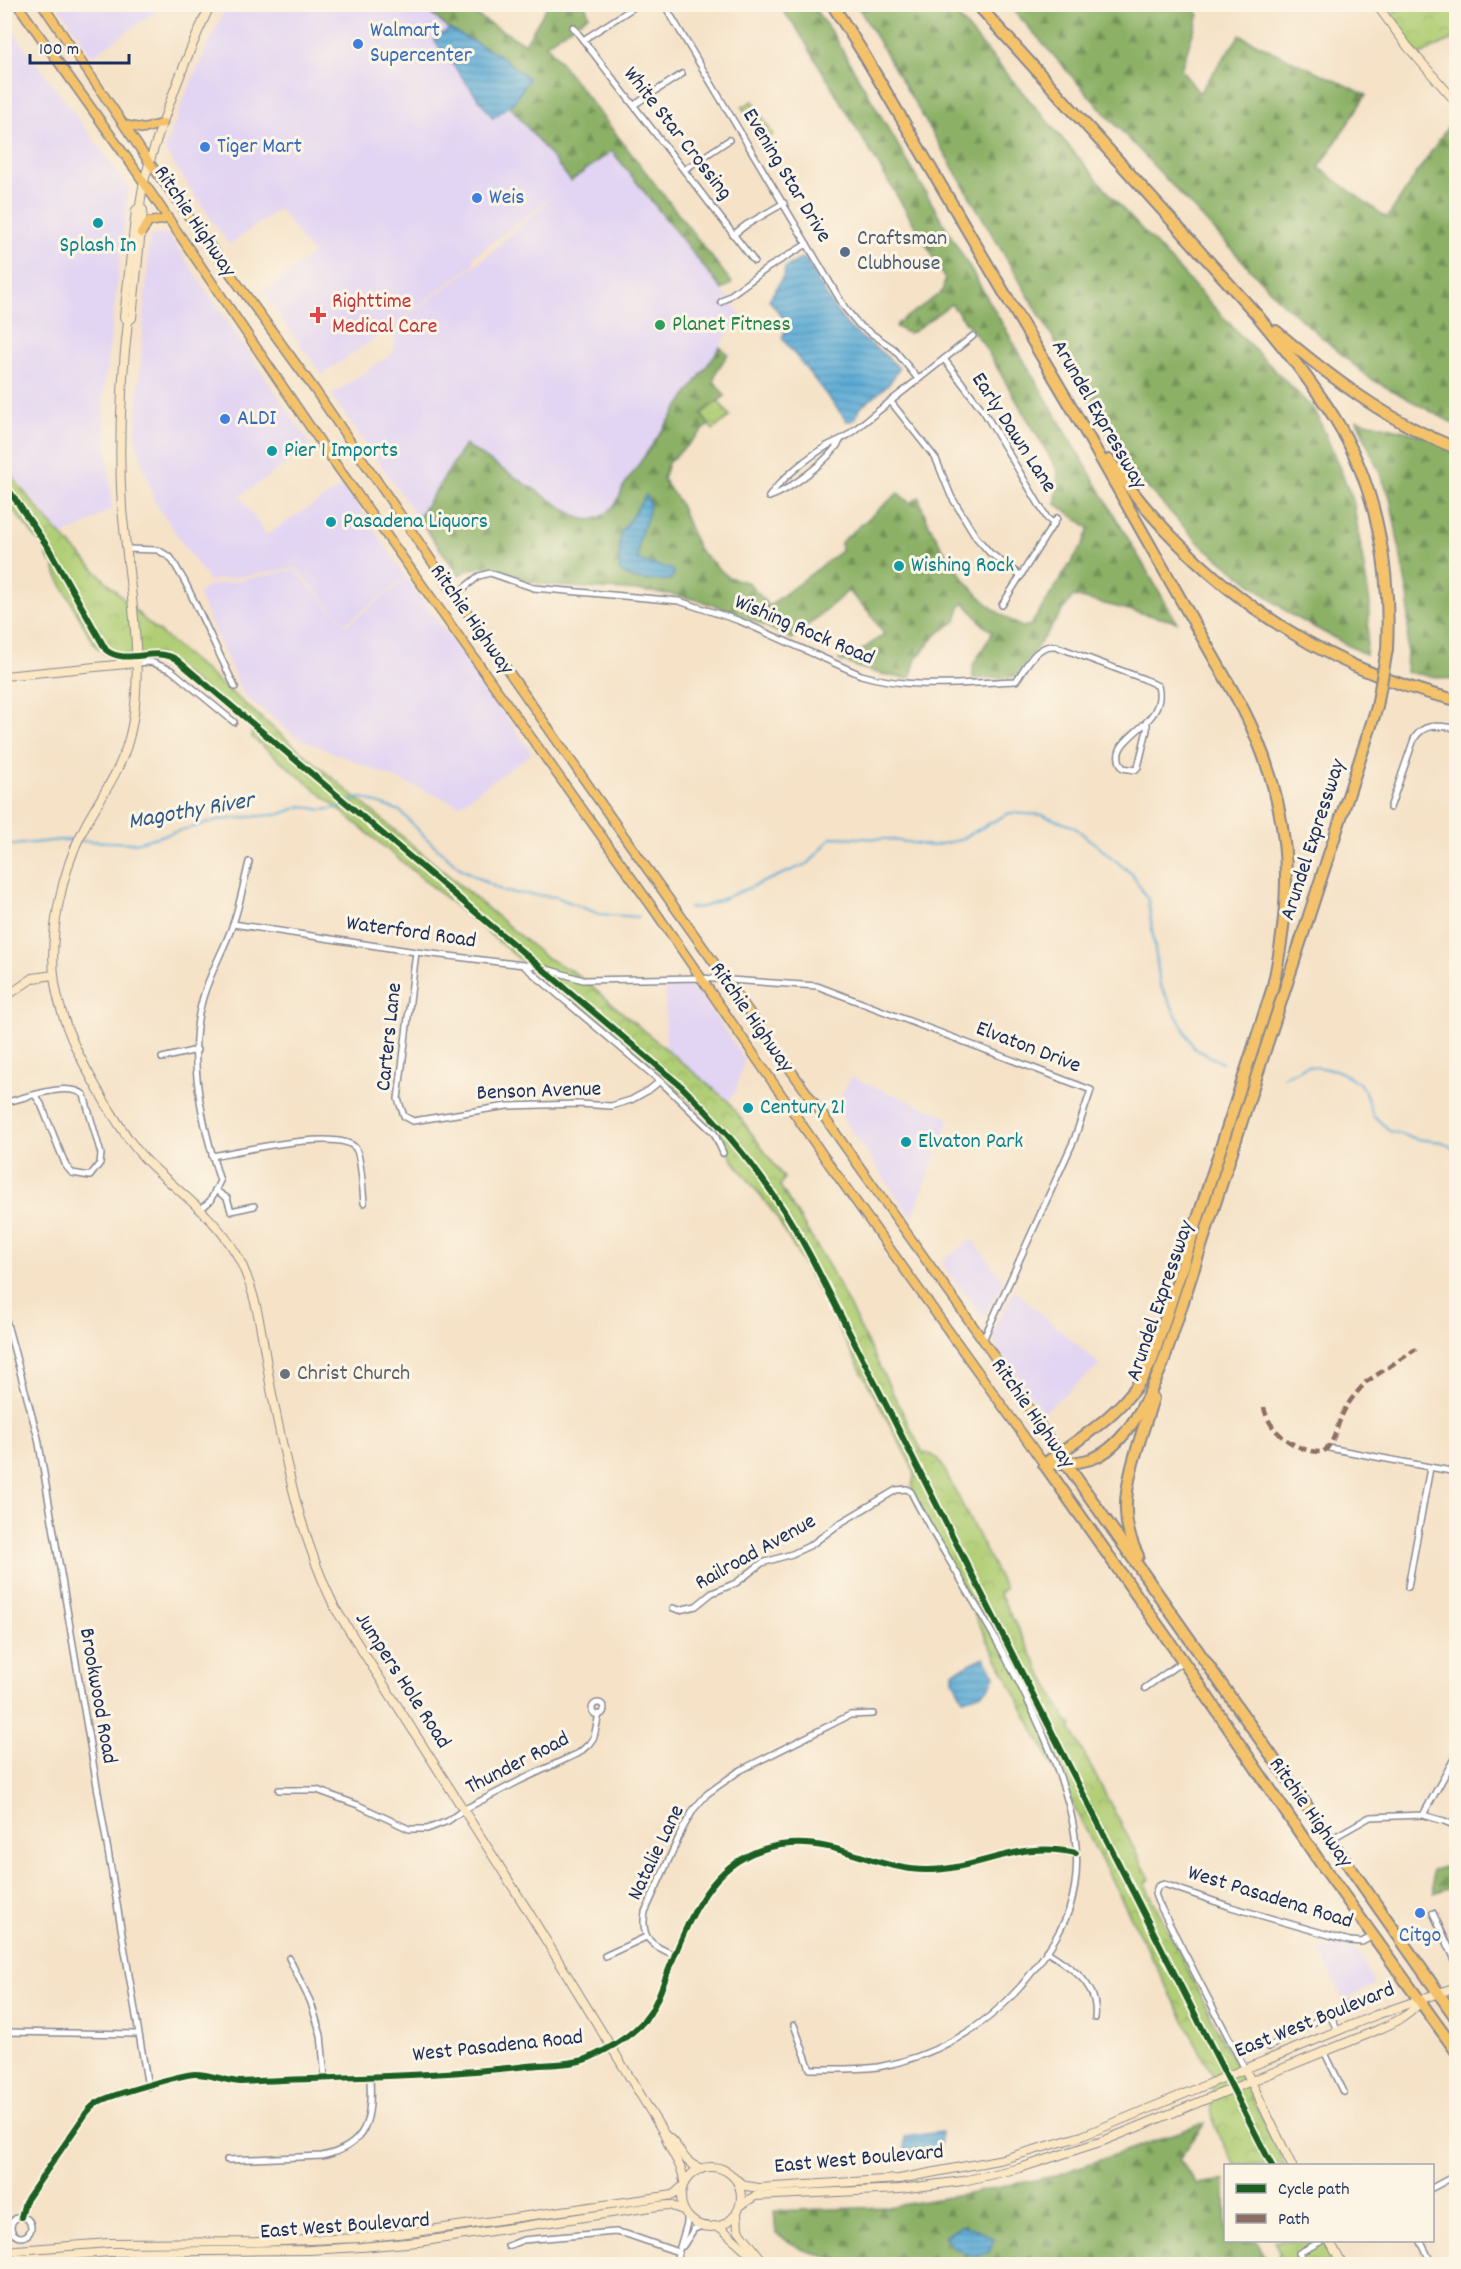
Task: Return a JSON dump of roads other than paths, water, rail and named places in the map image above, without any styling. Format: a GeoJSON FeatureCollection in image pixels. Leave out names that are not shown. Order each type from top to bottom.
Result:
{"type":"FeatureCollection","features":[{"type":"Feature","properties":{"kind":"highway","name":"Arundel Expressway"},"geometry":{"type":"LineString","coordinates":[[832,4],[1072,408],[1254,731],[1280,808],[1285,841],[1287,903],[1284,933],[1272,990],[1152,1360],[1134,1390],[1063,1458]]}},
{"type":"Feature","properties":{"kind":"highway","name":"Arundel Expressway"},"geometry":{"type":"LineString","coordinates":[[977,4],[1257,315],[1300,368],[1329,410],[1363,476],[1381,542],[1387,600],[1387,649],[1377,706],[1163,1363],[1148,1398],[1135,1420],[1113,1444],[1093,1458],[1063,1458],[1044,1464]]}},
{"type":"Feature","properties":{"kind":"highway"},"geometry":{"type":"LineString","coordinates":[[1257,315],[1310,360],[1371,403],[1409,426],[1456,448]]}},
{"type":"Feature","properties":{"kind":"highway"},"geometry":{"type":"LineString","coordinates":[[1072,408],[1123,480],[1158,524],[1191,557],[1242,600],[1298,636],[1349,663],[1396,682],[1456,700]]}},
{"type":"Feature","properties":{"kind":"highway"},"geometry":{"type":"LineString","coordinates":[[1163,1363],[1127,1495],[1126,1510],[1130,1538],[1145,1575],[1456,2018]]}},
{"type":"Feature","properties":{"kind":"highway","name":"Ritchie Highway"},"geometry":{"type":"LineString","coordinates":[[1063,1458],[1145,1575]]}},
{"type":"Feature","properties":{"kind":"highway","name":"Ritchie Highway"},"geometry":{"type":"LineString","coordinates":[[1044,1464],[1183,1661],[1310,1848],[1456,2051]]}},
{"type":"Feature","properties":{"kind":"main road","name":"Ritchie Highway"},"geometry":{"type":"LineString","coordinates":[[17,4],[144,184],[332,459],[1044,1464]]}},
{"type":"Feature","properties":{"kind":"main road","name":"Ritchie Highway"},"geometry":{"type":"LineString","coordinates":[[42,4],[149,162],[315,390],[455,595],[1063,1458]]}},
{"type":"Feature","properties":{"kind":"main road","name":"Jumpers Hole Road"},"geometry":{"type":"LineString","coordinates":[[128,321],[124,317],[136,210],[140,207],[149,162],[185,62],[211,4]]}},
{"type":"Feature","properties":{"kind":"main road"},"geometry":{"type":"LineString","coordinates":[[1376,4],[1408,47],[1456,102]]}},
{"type":"Feature","properties":{"kind":"main road"},"geometry":{"type":"LineString","coordinates":[[124,125],[144,129],[163,123]]}},
{"type":"Feature","properties":{"kind":"main road","name":"Jumpers Hole Road"},"geometry":{"type":"LineString","coordinates":[[140,207],[143,210],[132,318],[128,321],[121,392],[119,449],[136,663],[136,702],[128,742],[114,777],[74,849],[61,899],[56,929],[54,975],[65,1024],[95,1084],[126,1137],[149,1164],[201,1209],[231,1246],[250,1285],[289,1478],[308,1542],[327,1592],[343,1624],[463,1810],[665,2135],[667,2144],[683,2173],[683,2185]]}},
{"type":"Feature","properties":{"kind":"main road"},"geometry":{"type":"LineString","coordinates":[[141,233],[149,222],[167,219]]}},
{"type":"Feature","properties":{"kind":"main road"},"geometry":{"type":"LineString","coordinates":[[4,676],[136,663]]}},
{"type":"Feature","properties":{"kind":"main road"},"geometry":{"type":"LineString","coordinates":[[4,998],[33,978],[54,975]]}},
{"type":"Feature","properties":{"kind":"main road"},"geometry":{"type":"LineString","coordinates":[[1420,2001],[1456,1988]]}},
{"type":"Feature","properties":{"kind":"main road","name":"East West Boulevard"},"geometry":{"type":"LineString","coordinates":[[737,2180],[746,2186],[759,2188],[856,2182],[900,2179],[982,2164],[1082,2136],[1412,2001],[1420,2001]]}},
{"type":"Feature","properties":{"kind":"main road","name":"East West Boulevard"},"geometry":{"type":"LineString","coordinates":[[739,2210],[755,2196],[900,2189],[963,2181],[1020,2168],[1103,2141],[1388,2025],[1415,2009],[1420,2001]]}},
{"type":"Feature","properties":{"kind":"main road"},"geometry":{"type":"LineString","coordinates":[[1245,2069],[1291,2164]]}},
{"type":"Feature","properties":{"kind":"main road","name":"Jumpers Hole Road"},"geometry":{"type":"LineString","coordinates":[[665,2135],[673,2140],[683,2158],[694,2167],[702,2169]]}},
{"type":"Feature","properties":{"kind":"main road"},"geometry":{"type":"LineString","coordinates":[[760,2258],[738,2229],[742,2192],[737,2180],[722,2169],[702,2169],[691,2174],[683,2185],[680,2198],[685,2213],[697,2223],[721,2228],[747,2251],[772,2265]]}},
{"type":"Feature","properties":{"kind":"main road","name":"East West Boulevard"},"geometry":{"type":"LineString","coordinates":[[4,2251],[109,2243],[258,2242],[360,2238],[660,2197],[673,2194],[683,2185]]}},
{"type":"Feature","properties":{"kind":"main road","name":"East West Boulevard"},"geometry":{"type":"LineString","coordinates":[[4,2260],[110,2252],[309,2250],[361,2247],[418,2242],[658,2206],[669,2205],[685,2213]]}},
{"type":"Feature","properties":{"kind":"main road"},"geometry":{"type":"LineString","coordinates":[[709,2225],[721,2224],[739,2210]]}},
{"type":"Feature","properties":{"kind":"main road"},"geometry":{"type":"LineString","coordinates":[[1330,2242],[1342,2265]]}},
{"type":"Feature","properties":{"kind":"street"},"geometry":{"type":"LineString","coordinates":[[583,40],[639,4]]}},
{"type":"Feature","properties":{"kind":"street","name":"Evening Star Drive"},"geometry":{"type":"LineString","coordinates":[[664,4],[852,318],[894,349],[918,379]]}},
{"type":"Feature","properties":{"kind":"street","name":"White Star Crossing"},"geometry":{"type":"LineString","coordinates":[[573,27],[754,261]]}},
{"type":"Feature","properties":{"kind":"street"},"geometry":{"type":"LineString","coordinates":[[634,105],[682,74]]}},
{"type":"Feature","properties":{"kind":"street"},"geometry":{"type":"LineString","coordinates":[[684,170],[729,140]]}},
{"type":"Feature","properties":{"kind":"street"},"geometry":{"type":"LineString","coordinates":[[734,235],[746,225],[784,203]]}},
{"type":"Feature","properties":{"kind":"street"},"geometry":{"type":"LineString","coordinates":[[721,302],[769,267],[807,244]]}},
{"type":"Feature","properties":{"kind":"street"},"geometry":{"type":"LineString","coordinates":[[840,441],[834,451],[782,493],[769,497],[776,485],[828,445],[840,441],[973,336]]}},
{"type":"Feature","properties":{"kind":"street","name":"Early Dawn Lane"},"geometry":{"type":"LineString","coordinates":[[944,359],[984,412],[1047,518],[1055,521],[1021,576]]}},
{"type":"Feature","properties":{"kind":"street"},"geometry":{"type":"LineString","coordinates":[[891,402],[936,459],[951,496],[976,537],[990,553],[1021,576],[1002,605]]}},
{"type":"Feature","properties":{"kind":"street"},"geometry":{"type":"LineString","coordinates":[[126,549],[158,550],[171,558],[185,582],[235,687]]}},
{"type":"Feature","properties":{"kind":"street","name":"Wishing Rock Road"},"geometry":{"type":"LineString","coordinates":[[455,595],[479,576],[490,573],[534,588],[678,601],[740,621],[861,675],[881,681],[907,684],[1016,681],[1039,649],[1048,645],[1055,646],[1144,679],[1158,687],[1159,704],[1151,719],[1147,722],[1131,735],[1123,745],[1119,759],[1123,768],[1135,770],[1138,767],[1147,722]]}},
{"type":"Feature","properties":{"kind":"street"},"geometry":{"type":"LineString","coordinates":[[136,663],[151,663],[171,670],[234,722]]}},
{"type":"Feature","properties":{"kind":"street"},"geometry":{"type":"LineString","coordinates":[[1390,808],[1414,739],[1420,730],[1428,726],[1456,728]]}},
{"type":"Feature","properties":{"kind":"street"},"geometry":{"type":"LineString","coordinates":[[201,1209],[210,1201],[220,1181],[205,1131],[197,1076],[196,1033],[201,1002],[233,924],[249,862]]}},
{"type":"Feature","properties":{"kind":"street","name":"Waterford Road"},"geometry":{"type":"LineString","coordinates":[[233,924],[416,952],[551,969],[573,978],[597,981],[726,979]]}},
{"type":"Feature","properties":{"kind":"street","name":"Carters Lane"},"geometry":{"type":"LineString","coordinates":[[413,1121],[404,1116],[399,1099],[416,952]]}},
{"type":"Feature","properties":{"kind":"street"},"geometry":{"type":"LineString","coordinates":[[523,965],[660,1081],[714,1133],[723,1153]]}},
{"type":"Feature","properties":{"kind":"street","name":"Elvaton Drive"},"geometry":{"type":"LineString","coordinates":[[726,979],[817,986],[1091,1090],[1074,1140],[982,1340]]}},
{"type":"Feature","properties":{"kind":"street"},"geometry":{"type":"LineString","coordinates":[[162,1058],[196,1050]]}},
{"type":"Feature","properties":{"kind":"street","name":"Benson Avenue"},"geometry":{"type":"LineString","coordinates":[[413,1121],[507,1106],[579,1104],[611,1106],[631,1100],[660,1081]]}},
{"type":"Feature","properties":{"kind":"street"},"geometry":{"type":"LineString","coordinates":[[4,1103],[35,1095],[65,1089],[79,1091],[84,1095],[100,1154],[100,1163],[90,1176],[72,1173],[66,1166],[35,1095]]}},
{"type":"Feature","properties":{"kind":"street"},"geometry":{"type":"LineString","coordinates":[[212,1156],[299,1141],[332,1139],[350,1142],[357,1149],[364,1203]]}},
{"type":"Feature","properties":{"kind":"street"},"geometry":{"type":"LineString","coordinates":[[215,1190],[227,1198],[231,1211],[254,1206]]}},
{"type":"Feature","properties":{"kind":"street","name":"Brookwood Road"},"geometry":{"type":"LineString","coordinates":[[4,1313],[38,1438],[137,2034],[148,2087]]}},
{"type":"Feature","properties":{"kind":"street"},"geometry":{"type":"LineString","coordinates":[[1329,1448],[1456,1473]]}},
{"type":"Feature","properties":{"kind":"street"},"geometry":{"type":"LineString","coordinates":[[1408,1587],[1430,1468]]}},
{"type":"Feature","properties":{"kind":"street","name":"Railroad Avenue"},"geometry":{"type":"LineString","coordinates":[[673,1608],[679,1610],[696,1606],[712,1593],[736,1583],[762,1563],[792,1554],[811,1545],[851,1516],[896,1490],[906,1489],[911,1492],[928,1526],[1008,1661],[1037,1718],[1071,1808],[1076,1832],[1076,1853]]}},
{"type":"Feature","properties":{"kind":"street"},"geometry":{"type":"LineString","coordinates":[[1145,1688],[1183,1661]]}},
{"type":"Feature","properties":{"kind":"street","name":"Thunder Road"},"geometry":{"type":"LineString","coordinates":[[279,1790],[317,1790],[334,1795],[409,1829],[427,1829],[448,1821],[463,1810],[579,1753],[590,1744],[594,1737],[599,1714]]}},
{"type":"Feature","properties":{"kind":"street","name":"Natalie Lane"},"geometry":{"type":"LineString","coordinates":[[675,1955],[657,1948],[646,1937],[643,1921],[682,1828],[694,1809],[707,1794],[739,1771],[850,1715],[873,1714]]}},
{"type":"Feature","properties":{"kind":"street"},"geometry":{"type":"LineString","coordinates":[[1422,1815],[1456,1755]]}},
{"type":"Feature","properties":{"kind":"street"},"geometry":{"type":"LineString","coordinates":[[1331,1839],[1370,1817],[1422,1815],[1456,1826]]}},
{"type":"Feature","properties":{"kind":"street","name":"West Pasadena Road"},"geometry":{"type":"LineString","coordinates":[[21,2217],[25,2202],[87,2112],[97,2103],[113,2096],[192,2074],[240,2082],[503,2069],[585,2060],[611,2047],[633,2032],[650,2013],[698,1903],[712,1883],[739,1860],[774,1846],[816,1844],[893,1866],[927,1870],[1029,1849],[1051,1848],[1076,1853]]}},
{"type":"Feature","properties":{"kind":"street"},"geometry":{"type":"LineString","coordinates":[[794,2025],[810,2069],[876,2067],[898,2062],[939,2048],[970,2031],[996,2011],[1027,1979],[1062,1926],[1074,1886],[1076,1853]]}},
{"type":"Feature","properties":{"kind":"street","name":"West Pasadena Road"},"geometry":{"type":"LineString","coordinates":[[1245,2069],[1158,1902],[1155,1894],[1158,1886],[1164,1884],[1232,1907],[1350,1941],[1362,1942],[1373,1936]]}},
{"type":"Feature","properties":{"kind":"street"},"geometry":{"type":"LineString","coordinates":[[1433,1913],[1456,1962]]}},
{"type":"Feature","properties":{"kind":"street"},"geometry":{"type":"LineString","coordinates":[[605,1956],[646,1937]]}},
{"type":"Feature","properties":{"kind":"street"},"geometry":{"type":"LineString","coordinates":[[1046,1951],[1070,1967],[1089,1987],[1096,2005],[1095,2018]]}},
{"type":"Feature","properties":{"kind":"street"},"geometry":{"type":"LineString","coordinates":[[289,1958],[311,2003],[321,2035],[325,2078]]}},
{"type":"Feature","properties":{"kind":"street"},"geometry":{"type":"LineString","coordinates":[[1269,2047],[1345,2005],[1359,2003],[1378,1994]]}},
{"type":"Feature","properties":{"kind":"street"},"geometry":{"type":"LineString","coordinates":[[1329,2014],[1338,2031]]}},
{"type":"Feature","properties":{"kind":"street"},"geometry":{"type":"LineString","coordinates":[[4,2032],[137,2034]]}},
{"type":"Feature","properties":{"kind":"street"},"geometry":{"type":"LineString","coordinates":[[1323,2051],[1344,2092]]}},
{"type":"Feature","properties":{"kind":"street"},"geometry":{"type":"LineString","coordinates":[[227,2160],[322,2156],[337,2153],[349,2147],[359,2137],[368,2122],[371,2104],[370,2077]]}},
{"type":"Feature","properties":{"kind":"street"},"geometry":{"type":"LineString","coordinates":[[1434,2187],[1456,2175]]}},
{"type":"Feature","properties":{"kind":"street"},"geometry":{"type":"LineString","coordinates":[[675,2265],[687,2223],[685,2213]]}},
{"type":"Feature","properties":{"kind":"street"},"geometry":{"type":"LineString","coordinates":[[678,2252],[694,2229],[709,2225]]}},
{"type":"Feature","properties":{"kind":"street"},"geometry":{"type":"LineString","coordinates":[[508,2246],[523,2240],[615,2232],[678,2252]]}},
{"type":"Feature","properties":{"kind":"street"},"geometry":{"type":"LineString","coordinates":[[1305,2265],[1299,2253],[1322,2242]]}},
{"type":"Feature","properties":{"kind":"street"},"geometry":{"type":"LineString","coordinates":[[1420,2242],[1432,2265]]}},
{"type":"Feature","properties":{"kind":"water"},"geometry":{"type":"Polygon","coordinates":[[[449,29],[499,55],[529,79],[514,102],[493,118],[434,40],[449,29]]]}},
{"type":"Feature","properties":{"kind":"water"},"geometry":{"type":"Polygon","coordinates":[[[802,258],[806,260],[831,303],[849,327],[888,357],[899,369],[889,384],[859,409],[856,418],[852,421],[847,421],[782,338],[786,322],[769,300],[784,275],[785,268],[802,258]]]}},
{"type":"Feature","properties":{"kind":"water"},"geometry":{"type":"Polygon","coordinates":[[[646,495],[649,510],[638,545],[638,560],[673,570],[674,575],[669,580],[635,578],[619,569],[620,534],[646,495]]]}},
{"type":"Feature","properties":{"kind":"water"},"geometry":{"type":"Polygon","coordinates":[[[984,1657],[995,1675],[990,1686],[984,1692],[963,1699],[953,1680],[953,1672],[984,1657]]]}},
{"type":"Feature","properties":{"kind":"water"},"geometry":{"type":"Polygon","coordinates":[[[941,2132],[940,2154],[905,2156],[905,2137],[941,2132]]]}},
{"type":"Feature","properties":{"kind":"water"},"geometry":{"type":"Polygon","coordinates":[[[961,2226],[977,2229],[994,2239],[989,2252],[973,2257],[954,2248],[944,2237],[961,2226]]]}},
{"type":"Feature","properties":{"kind":"waterway","name":"Magothy River"},"geometry":{"type":"LineString","coordinates":[[350,800],[363,798],[400,811],[460,868],[504,892],[556,897],[599,914],[638,917]]}},
{"type":"Feature","properties":{"kind":"waterway","name":"Magothy River"},"geometry":{"type":"LineString","coordinates":[[4,846],[61,840],[135,843],[219,820],[281,814],[302,806],[322,810],[345,807]]}},
{"type":"Feature","properties":{"kind":"waterway","name":"Magothy River"},"geometry":{"type":"LineString","coordinates":[[689,908],[703,907],[809,863],[832,837],[887,839],[932,846],[959,840],[1009,813],[1043,815],[1074,827],[1132,874],[1148,900],[1160,985],[1194,1048],[1222,1063]]}},
{"type":"Feature","properties":{"kind":"waterway","name":"Magothy River"},"geometry":{"type":"LineString","coordinates":[[1283,1077],[1307,1066],[1336,1070],[1358,1082],[1364,1090],[1373,1115],[1390,1131],[1417,1139],[1442,1142],[1456,1150]]}},
{"type":"Feature","properties":{"kind":"place","name":"Walmart Supercenter"},"geometry":{"type":"Point","coordinates":[358,44]}},
{"type":"Feature","properties":{"kind":"place","name":"Tiger Mart"},"geometry":{"type":"Point","coordinates":[205,147]}},
{"type":"Feature","properties":{"kind":"place","name":"Weis"},"geometry":{"type":"Point","coordinates":[477,198]}},
{"type":"Feature","properties":{"kind":"place","name":"Splash In"},"geometry":{"type":"Point","coordinates":[98,223]}},
{"type":"Feature","properties":{"kind":"place","name":"Craftsman Clubhouse"},"geometry":{"type":"Point","coordinates":[845,252]}},
{"type":"Feature","properties":{"kind":"place","name":"Righttime Medical Care"},"geometry":{"type":"Point","coordinates":[318,315]}},
{"type":"Feature","properties":{"kind":"place","name":"Planet Fitness"},"geometry":{"type":"Point","coordinates":[660,325]}},
{"type":"Feature","properties":{"kind":"place","name":"ALDI"},"geometry":{"type":"Point","coordinates":[225,419]}},
{"type":"Feature","properties":{"kind":"place","name":"Pier 1 Imports"},"geometry":{"type":"Point","coordinates":[272,451]}},
{"type":"Feature","properties":{"kind":"place","name":"Pasadena Liquors"},"geometry":{"type":"Point","coordinates":[331,522]}},
{"type":"Feature","properties":{"kind":"place","name":"Wishing Rock"},"geometry":{"type":"Point","coordinates":[899,566]}},
{"type":"Feature","properties":{"kind":"place","name":"Century 21"},"geometry":{"type":"Point","coordinates":[748,1108]}},
{"type":"Feature","properties":{"kind":"place","name":"Elvaton Park"},"geometry":{"type":"Point","coordinates":[906,1142]}},
{"type":"Feature","properties":{"kind":"place","name":"Christ Church"},"geometry":{"type":"Point","coordinates":[285,1374]}},
{"type":"Feature","properties":{"kind":"place","name":"Citgo"},"geometry":{"type":"Point","coordinates":[1420,1913]}}]}
